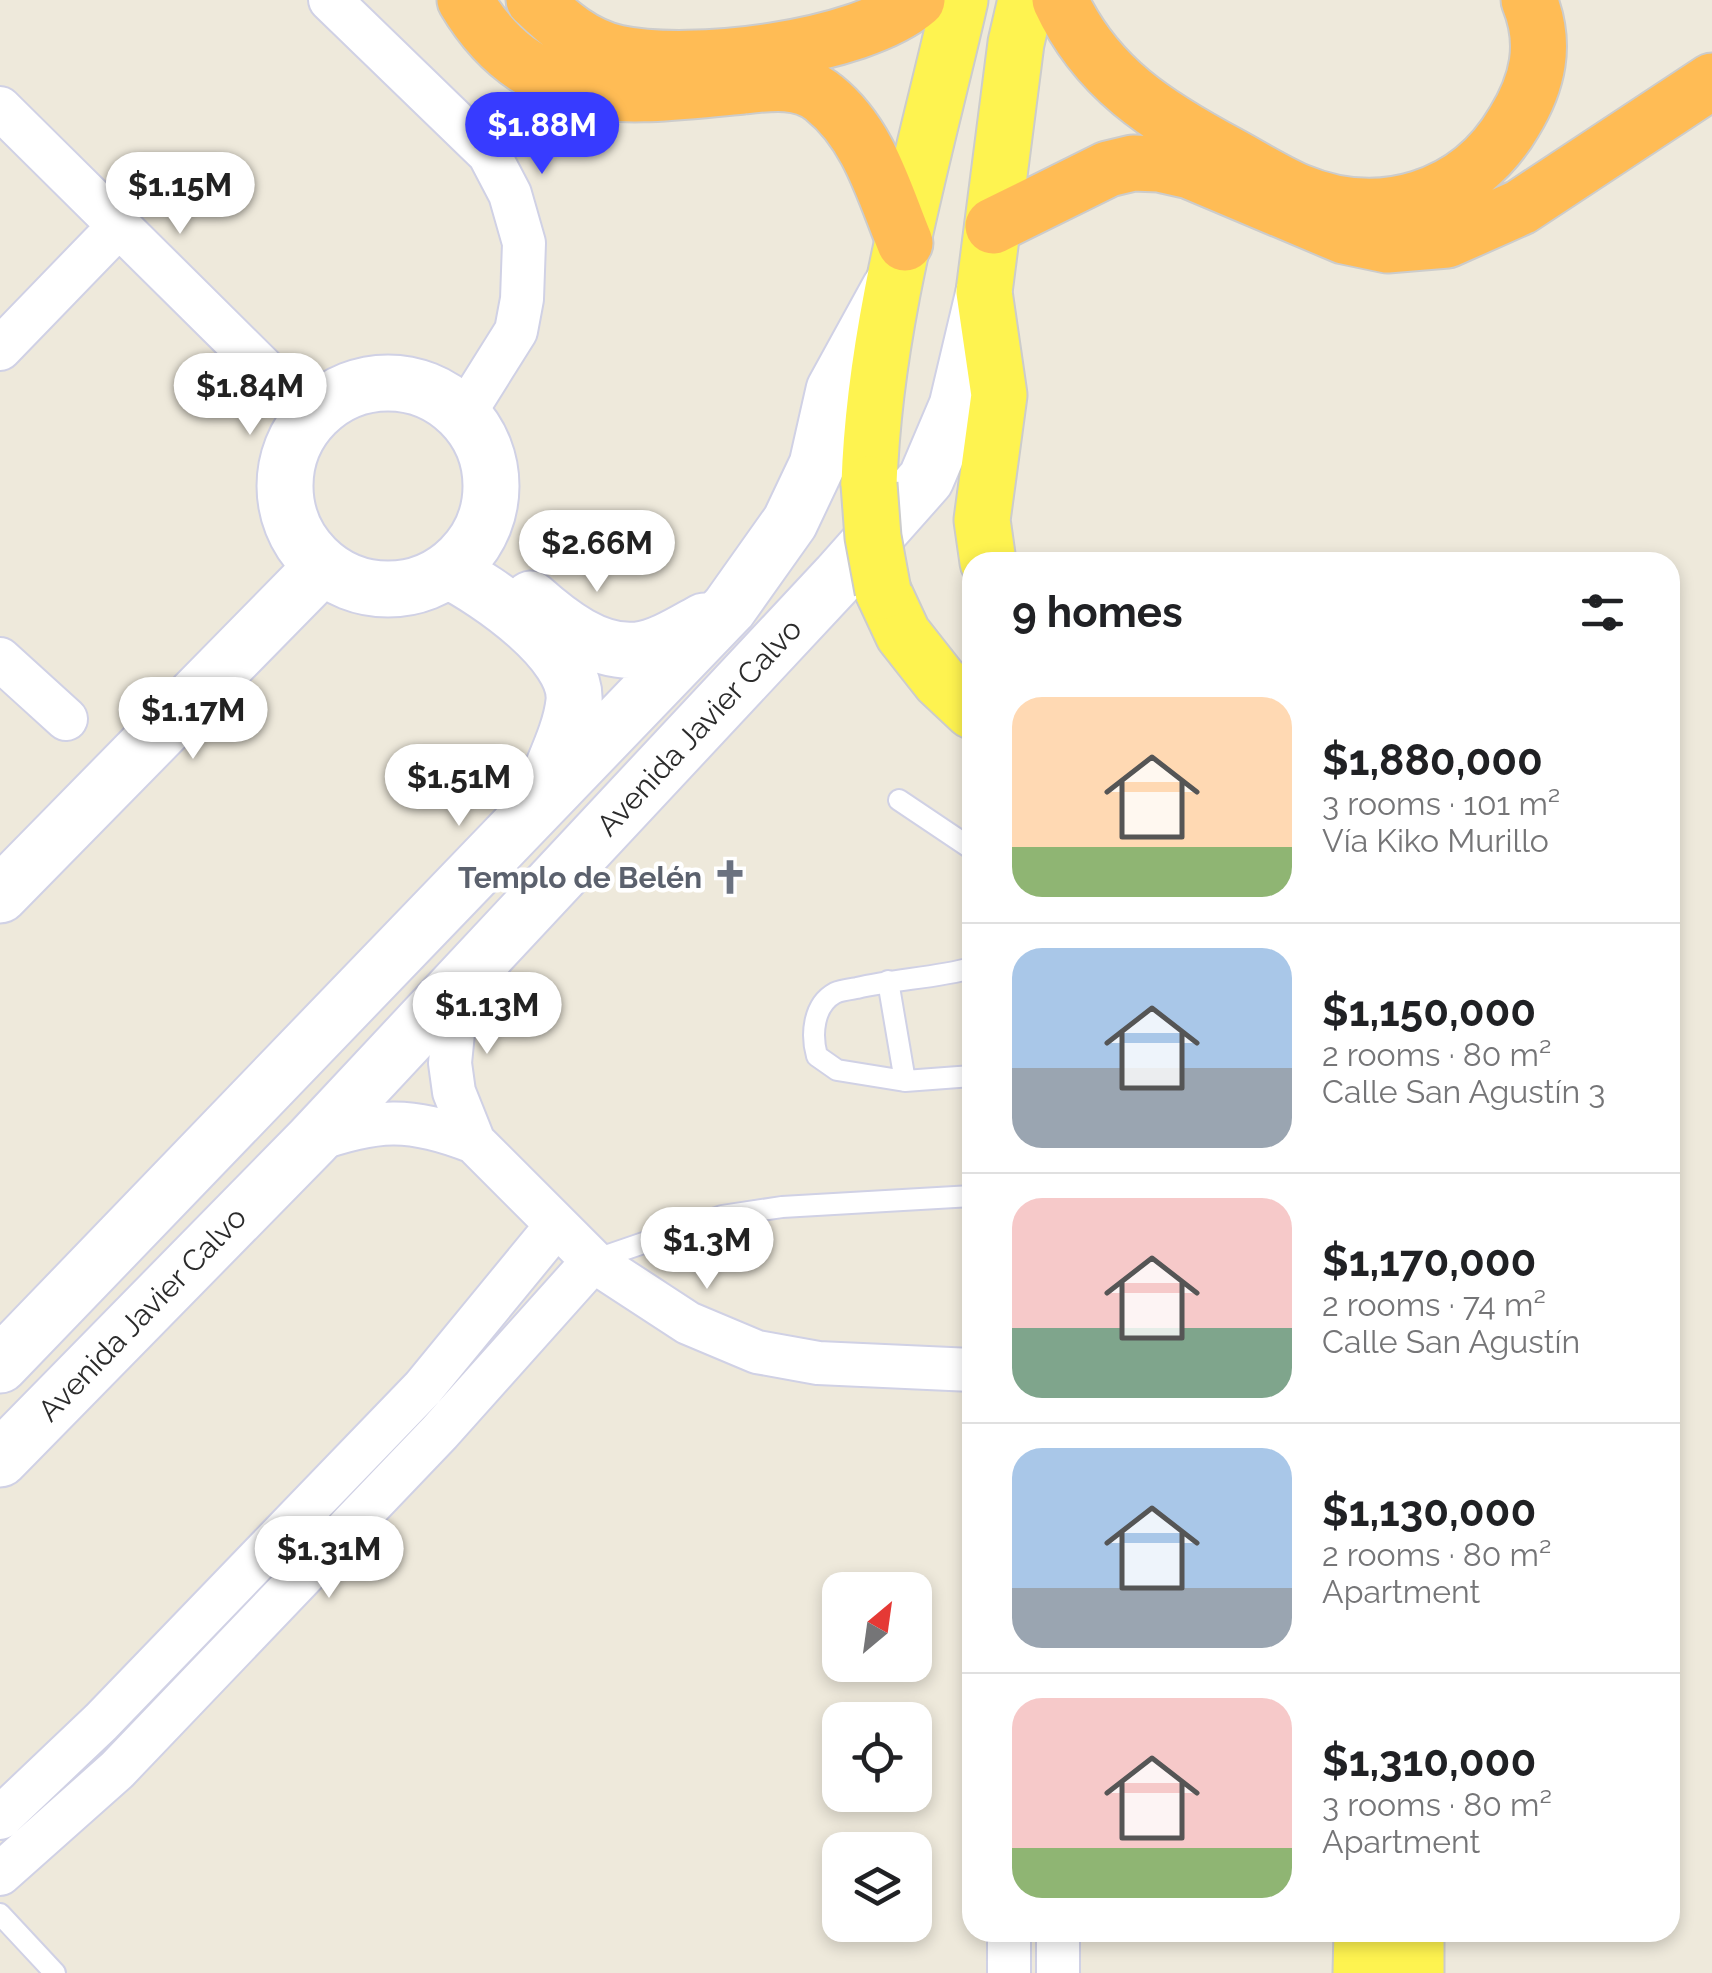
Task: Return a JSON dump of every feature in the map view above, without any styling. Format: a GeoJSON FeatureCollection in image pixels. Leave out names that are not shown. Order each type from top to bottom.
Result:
{"type":"FeatureCollection","features":[{"type":"Feature","properties":{"kind":"highway"},"geometry":{"type":"LineString","coordinates":[[465,0],[495,39],[522,62],[548,78],[586,92],[625,96],[776,83],[804,87],[822,96],[866,147],[899,262]]}},
{"type":"Feature","properties":{"kind":"highway"},"geometry":{"type":"LineString","coordinates":[[534,0],[564,29],[589,43],[616,53],[681,59],[762,54],[816,42],[873,23],[916,0]]}},
{"type":"Feature","properties":{"kind":"highway"},"geometry":{"type":"LineString","coordinates":[[1060,0],[1104,70],[1148,106],[1298,192],[1368,206],[1422,200],[1445,190],[1487,160],[1507,135],[1527,101],[1539,58],[1536,16],[1528,0]]}},
{"type":"Feature","properties":{"kind":"highway"},"geometry":{"type":"LineString","coordinates":[[993,226],[1108,169],[1133,163],[1190,171],[1344,236],[1388,245],[1446,240],[1521,207],[1712,81]]}},
{"type":"Feature","properties":{"kind":"main road"},"geometry":{"type":"LineString","coordinates":[[960,0],[899,262],[870,437],[869,484],[872,538],[883,590],[903,634],[940,681],[962,702]]}},
{"type":"Feature","properties":{"kind":"main road"},"geometry":{"type":"LineString","coordinates":[[987,552],[982,520],[999,395],[984,292],[1016,43],[1026,0]]}},
{"type":"Feature","properties":{"kind":"main road"},"geometry":{"type":"LineString","coordinates":[[1362,1942],[1362,1973]]}},
{"type":"Feature","properties":{"kind":"main road"},"geometry":{"type":"LineString","coordinates":[[1416,1942],[1416,1973]]}},
{"type":"Feature","properties":{"kind":"street"},"geometry":{"type":"LineString","coordinates":[[330,0],[489,154],[510,194],[524,244],[522,299],[516,331],[464,414]]}},
{"type":"Feature","properties":{"kind":"street"},"geometry":{"type":"LineString","coordinates":[[0,108],[311,416]]}},
{"type":"Feature","properties":{"kind":"street"},"geometry":{"type":"LineString","coordinates":[[0,349],[118,227]]}},
{"type":"Feature","properties":{"kind":"street","name":"Avenida Javier Calvo"},"geometry":{"type":"LineString","coordinates":[[9,1352],[729,608],[790,522],[817,465],[834,390],[899,262]]}},
{"type":"Feature","properties":{"kind":"street","name":"Avenida Javier Calvo"},"geometry":{"type":"LineString","coordinates":[[0,1459],[312,1141],[926,479],[956,406],[984,292]]}},
{"type":"Feature","properties":{"kind":"street"},"geometry":{"type":"LineString","coordinates":[[370,384],[404,384],[436,394],[464,414],[480,437],[491,478],[487,520],[461,558],[419,585],[385,590],[352,583],[323,566],[300,542],[287,510],[284,476],[293,444],[311,416],[338,395],[370,384]]}},
{"type":"Feature","properties":{"kind":"street"},"geometry":{"type":"LineString","coordinates":[[461,558],[598,645],[639,650],[729,608]]}},
{"type":"Feature","properties":{"kind":"street"},"geometry":{"type":"LineString","coordinates":[[461,558],[478,586],[547,643],[571,682],[572,712],[538,808]]}},
{"type":"Feature","properties":{"kind":"street"},"geometry":{"type":"LineString","coordinates":[[0,896],[323,566]]}},
{"type":"Feature","properties":{"kind":"street"},"geometry":{"type":"LineString","coordinates":[[0,659],[66,719]]}},
{"type":"Feature","properties":{"kind":"street"},"geometry":{"type":"LineString","coordinates":[[468,975],[452,1034],[450,1063],[454,1092],[474,1142],[592,1261],[688,1322],[757,1352],[818,1363],[962,1370]]}},
{"type":"Feature","properties":{"kind":"street"},"geometry":{"type":"LineString","coordinates":[[312,1141],[362,1124],[402,1122],[441,1129],[474,1142]]}},
{"type":"Feature","properties":{"kind":"street"},"geometry":{"type":"LineString","coordinates":[[0,1818],[127,1695],[422,1388],[556,1226]]}},
{"type":"Feature","properties":{"kind":"street"},"geometry":{"type":"LineString","coordinates":[[0,1874],[117,1770],[440,1432],[592,1261]]}},
{"type":"Feature","properties":{"kind":"street"},"geometry":{"type":"LineString","coordinates":[[1008,1942],[1009,1973]]}},
{"type":"Feature","properties":{"kind":"street"},"geometry":{"type":"LineString","coordinates":[[1058,1942],[1058,1973]]}},
{"type":"Feature","properties":{"kind":"lane"},"geometry":{"type":"LineString","coordinates":[[899,800],[962,842]]}},
{"type":"Feature","properties":{"kind":"lane"},"geometry":{"type":"LineString","coordinates":[[962,970],[888,980],[834,994],[814,1022],[812,1040],[817,1056],[838,1070],[905,1081],[962,1077]]}},
{"type":"Feature","properties":{"kind":"lane"},"geometry":{"type":"LineString","coordinates":[[888,980],[905,1081]]}},
{"type":"Feature","properties":{"kind":"lane"},"geometry":{"type":"LineString","coordinates":[[592,1261],[722,1216],[782,1207],[962,1197]]}},
{"type":"Feature","properties":{"kind":"lane"},"geometry":{"type":"LineString","coordinates":[[0,1914],[55,1973]]}},
{"type":"Feature","properties":{"kind":"place","name":"Templo de Belén"},"geometry":{"type":"Point","coordinates":[730,877]}}]}
